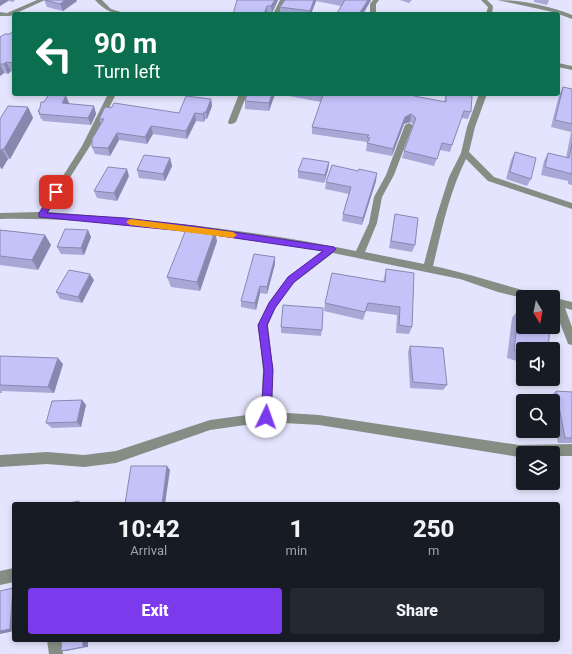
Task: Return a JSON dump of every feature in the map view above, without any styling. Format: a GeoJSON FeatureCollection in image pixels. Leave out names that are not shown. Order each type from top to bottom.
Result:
{"type":"FeatureCollection","features":[{"type":"Feature","properties":{"kind":"street"},"geometry":{"type":"LineString","coordinates":[[15,12],[42,0]]}},
{"type":"Feature","properties":{"kind":"street"},"geometry":{"type":"LineString","coordinates":[[98,0],[109,10],[116,12]]}},
{"type":"Feature","properties":{"kind":"street"},"geometry":{"type":"LineString","coordinates":[[277,12],[283,0]]}},
{"type":"Feature","properties":{"kind":"street"},"geometry":{"type":"LineString","coordinates":[[373,12],[376,0]]}},
{"type":"Feature","properties":{"kind":"street"},"geometry":{"type":"LineString","coordinates":[[484,0],[491,7],[490,12]]}},
{"type":"Feature","properties":{"kind":"street"},"geometry":{"type":"LineString","coordinates":[[500,0],[559,12]]}},
{"type":"Feature","properties":{"kind":"street"},"geometry":{"type":"LineString","coordinates":[[560,12],[572,17]]}},
{"type":"Feature","properties":{"kind":"street"},"geometry":{"type":"LineString","coordinates":[[0,14],[8,15],[12,13]]}},
{"type":"Feature","properties":{"kind":"street"},"geometry":{"type":"LineString","coordinates":[[8,15],[12,18]]}},
{"type":"Feature","properties":{"kind":"street"},"geometry":{"type":"LineString","coordinates":[[560,65],[572,68]]}},
{"type":"Feature","properties":{"kind":"street"},"geometry":{"type":"LineString","coordinates":[[42,215],[86,146],[111,96]]}},
{"type":"Feature","properties":{"kind":"street"},"geometry":{"type":"LineString","coordinates":[[232,122],[242,96]]}},
{"type":"Feature","properties":{"kind":"street"},"geometry":{"type":"LineString","coordinates":[[428,268],[440,218],[453,177],[465,153],[482,96]]}},
{"type":"Feature","properties":{"kind":"street"},"geometry":{"type":"LineString","coordinates":[[360,255],[373,223],[378,197],[390,175],[409,125]]}},
{"type":"Feature","properties":{"kind":"street"},"geometry":{"type":"LineString","coordinates":[[465,153],[491,179],[572,206]]}},
{"type":"Feature","properties":{"kind":"street"},"geometry":{"type":"LineString","coordinates":[[0,216],[42,215],[186,228],[332,249],[460,275],[516,292]]}},
{"type":"Feature","properties":{"kind":"street"},"geometry":{"type":"LineString","coordinates":[[266,417],[268,370],[263,325],[272,305],[291,280],[332,249]]}},
{"type":"Feature","properties":{"kind":"street"},"geometry":{"type":"LineString","coordinates":[[560,303],[572,306]]}},
{"type":"Feature","properties":{"kind":"street"},"geometry":{"type":"LineString","coordinates":[[560,312],[572,341]]}},
{"type":"Feature","properties":{"kind":"street"},"geometry":{"type":"LineString","coordinates":[[0,461],[47,458],[84,461],[116,456],[210,425],[266,417],[319,420],[519,451],[572,450]]}},
{"type":"Feature","properties":{"kind":"street"},"geometry":{"type":"LineString","coordinates":[[0,578],[12,575]]}},
{"type":"Feature","properties":{"kind":"street"},"geometry":{"type":"LineString","coordinates":[[54,642],[56,654]]}},
{"type":"Feature","properties":{"kind":"building"},"geometry":{"type":"Polygon","coordinates":[[[45,0],[65,0],[60,4],[45,0]]]}},
{"type":"Feature","properties":{"kind":"building"},"geometry":{"type":"Polygon","coordinates":[[[237,0],[275,0],[271,6],[267,6],[265,12],[234,12],[237,0]]]}},
{"type":"Feature","properties":{"kind":"building"},"geometry":{"type":"Polygon","coordinates":[[[285,0],[314,0],[310,11],[280,7],[285,0]]]}},
{"type":"Feature","properties":{"kind":"building"},"geometry":{"type":"Polygon","coordinates":[[[345,0],[368,0],[360,12],[338,12],[345,0]]]}},
{"type":"Feature","properties":{"kind":"building"},"geometry":{"type":"Polygon","coordinates":[[[12,32],[12,63],[6,62],[4,64],[0,64],[0,37],[5,34],[10,34],[12,32]]]}},
{"type":"Feature","properties":{"kind":"building"},"geometry":{"type":"Polygon","coordinates":[[[563,87],[572,89],[572,124],[555,120],[563,87]]]}},
{"type":"Feature","properties":{"kind":"building"},"geometry":{"type":"Polygon","coordinates":[[[48,96],[66,96],[62,103],[94,106],[88,118],[39,114],[40,112],[38,111],[41,102],[44,102],[48,96]]]}},
{"type":"Feature","properties":{"kind":"building"},"geometry":{"type":"Polygon","coordinates":[[[186,96],[211,99],[206,112],[203,114],[195,113],[186,131],[151,126],[145,137],[117,133],[108,148],[92,147],[92,139],[104,119],[99,119],[105,107],[111,108],[114,103],[179,113],[186,96]]]}},
{"type":"Feature","properties":{"kind":"building"},"geometry":{"type":"Polygon","coordinates":[[[246,96],[271,96],[269,103],[245,101],[246,96]]]}},
{"type":"Feature","properties":{"kind":"building"},"geometry":{"type":"Polygon","coordinates":[[[323,96],[414,96],[446,102],[446,96],[472,96],[471,112],[464,111],[452,145],[442,143],[437,159],[404,151],[416,118],[411,114],[405,117],[393,149],[367,143],[370,138],[367,137],[369,135],[312,127],[323,96]]]}},
{"type":"Feature","properties":{"kind":"building"},"geometry":{"type":"Polygon","coordinates":[[[8,106],[28,107],[4,149],[0,151],[0,119],[8,106]]]}},
{"type":"Feature","properties":{"kind":"building"},"geometry":{"type":"Polygon","coordinates":[[[572,143],[572,174],[545,167],[548,153],[569,158],[572,143]]]}},
{"type":"Feature","properties":{"kind":"building"},"geometry":{"type":"Polygon","coordinates":[[[515,152],[536,158],[531,179],[510,172],[515,152]]]}},
{"type":"Feature","properties":{"kind":"building"},"geometry":{"type":"Polygon","coordinates":[[[144,155],[170,158],[163,174],[137,170],[144,155]]]}},
{"type":"Feature","properties":{"kind":"building"},"geometry":{"type":"Polygon","coordinates":[[[303,158],[329,162],[325,175],[298,171],[303,158]]]}},
{"type":"Feature","properties":{"kind":"building"},"geometry":{"type":"Polygon","coordinates":[[[332,165],[358,171],[359,169],[377,173],[363,218],[343,214],[351,187],[326,182],[332,165]]]}},
{"type":"Feature","properties":{"kind":"building"},"geometry":{"type":"Polygon","coordinates":[[[108,167],[127,169],[114,193],[94,191],[108,167]]]}},
{"type":"Feature","properties":{"kind":"building"},"geometry":{"type":"Polygon","coordinates":[[[395,214],[418,218],[415,245],[391,241],[395,214]]]}},
{"type":"Feature","properties":{"kind":"building"},"geometry":{"type":"Polygon","coordinates":[[[187,227],[215,231],[197,282],[167,277],[187,227]]]}},
{"type":"Feature","properties":{"kind":"building"},"geometry":{"type":"Polygon","coordinates":[[[65,229],[88,230],[81,248],[57,247],[65,229]]]}},
{"type":"Feature","properties":{"kind":"building"},"geometry":{"type":"Polygon","coordinates":[[[0,230],[45,235],[32,260],[0,256],[0,230]]]}},
{"type":"Feature","properties":{"kind":"building"},"geometry":{"type":"Polygon","coordinates":[[[254,254],[275,257],[267,287],[260,286],[255,303],[241,301],[254,254]]]}},
{"type":"Feature","properties":{"kind":"building"},"geometry":{"type":"Polygon","coordinates":[[[386,269],[414,273],[412,327],[399,325],[400,307],[368,303],[365,312],[325,303],[332,273],[385,282],[386,269]]]}},
{"type":"Feature","properties":{"kind":"building"},"geometry":{"type":"Polygon","coordinates":[[[69,270],[90,274],[78,297],[56,292],[69,270]]]}},
{"type":"Feature","properties":{"kind":"building"},"geometry":{"type":"Polygon","coordinates":[[[283,305],[323,308],[322,330],[281,327],[283,305]]]}},
{"type":"Feature","properties":{"kind":"building"},"geometry":{"type":"Polygon","coordinates":[[[516,334],[549,334],[549,342],[516,342],[516,350],[514,350],[516,334]]]}},
{"type":"Feature","properties":{"kind":"building"},"geometry":{"type":"Polygon","coordinates":[[[410,346],[443,348],[447,385],[413,382],[410,346]]]}},
{"type":"Feature","properties":{"kind":"building"},"geometry":{"type":"Polygon","coordinates":[[[0,356],[58,358],[48,387],[0,385],[0,356]]]}},
{"type":"Feature","properties":{"kind":"building"},"geometry":{"type":"Polygon","coordinates":[[[556,391],[572,392],[572,438],[565,438],[560,412],[560,394],[557,394],[556,391]]]}},
{"type":"Feature","properties":{"kind":"building"},"geometry":{"type":"Polygon","coordinates":[[[82,400],[77,422],[46,423],[52,401],[82,400]]]}},
{"type":"Feature","properties":{"kind":"building"},"geometry":{"type":"Polygon","coordinates":[[[131,466],[167,466],[162,502],[125,502],[131,466]]]}},
{"type":"Feature","properties":{"kind":"building"},"geometry":{"type":"Polygon","coordinates":[[[12,588],[10,629],[0,631],[0,591],[12,588]]]}},
{"type":"Feature","properties":{"kind":"building"},"geometry":{"type":"Polygon","coordinates":[[[62,642],[83,642],[83,647],[61,651],[62,642]]]}},
{"type":"Feature","properties":{"kind":"slow traffic"},"geometry":{"type":"LineString","coordinates":[[130,222],[233,235]]}},
{"type":"Feature","properties":{"kind":"route"},"geometry":{"type":"LineString","coordinates":[[56,192],[42,215],[125,221],[194,229],[332,249],[291,280],[272,305],[263,325],[268,370],[266,417]]}}]}
